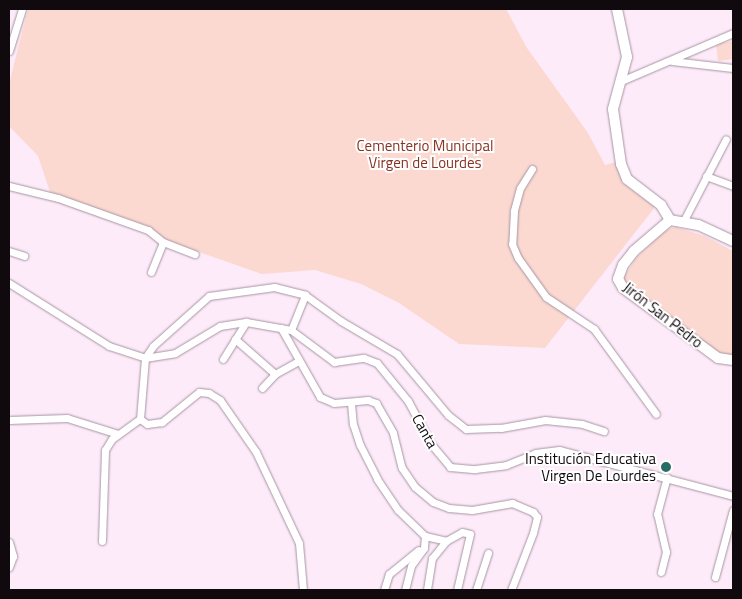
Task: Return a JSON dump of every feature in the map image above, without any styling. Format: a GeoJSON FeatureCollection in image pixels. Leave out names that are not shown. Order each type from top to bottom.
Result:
{"type":"FeatureCollection","features":[{"type":"Feature","properties":{"kind":"main road"},"geometry":{"type":"LineString","coordinates":[[616,9],[627,57],[613,109],[621,164],[627,179],[661,205],[670,220],[683,222],[733,241]]}},
{"type":"Feature","properties":{"kind":"main road","name":"Jirón San Pedro"},"geometry":{"type":"LineString","coordinates":[[670,220],[634,251],[623,266],[618,279],[622,288],[718,358],[733,360]]}},
{"type":"Feature","properties":{"kind":"street"},"geometry":{"type":"LineString","coordinates":[[9,51],[22,9]]}},
{"type":"Feature","properties":{"kind":"street"},"geometry":{"type":"LineString","coordinates":[[621,81],[733,33]]}},
{"type":"Feature","properties":{"kind":"street"},"geometry":{"type":"LineString","coordinates":[[671,61],[733,68]]}},
{"type":"Feature","properties":{"kind":"street"},"geometry":{"type":"LineString","coordinates":[[683,222],[726,139]]}},
{"type":"Feature","properties":{"kind":"street"},"geometry":{"type":"LineString","coordinates":[[532,169],[520,188],[514,211],[512,244],[518,258],[546,297],[594,329],[656,414]]}},
{"type":"Feature","properties":{"kind":"street"},"geometry":{"type":"LineString","coordinates":[[706,176],[733,186]]}},
{"type":"Feature","properties":{"kind":"street"},"geometry":{"type":"LineString","coordinates":[[9,186],[58,198],[148,230],[162,242],[195,254]]}},
{"type":"Feature","properties":{"kind":"street"},"geometry":{"type":"LineString","coordinates":[[151,272],[162,242]]}},
{"type":"Feature","properties":{"kind":"street"},"geometry":{"type":"LineString","coordinates":[[9,252],[24,256]]}},
{"type":"Feature","properties":{"kind":"street"},"geometry":{"type":"LineString","coordinates":[[9,283],[109,346],[145,358]]}},
{"type":"Feature","properties":{"kind":"street"},"geometry":{"type":"LineString","coordinates":[[140,419],[145,358],[160,340],[215,293],[274,287],[305,295],[340,321],[397,354],[460,427],[478,430],[545,420],[582,424],[604,431]]}},
{"type":"Feature","properties":{"kind":"street"},"geometry":{"type":"LineString","coordinates":[[292,330],[305,295]]}},
{"type":"Feature","properties":{"kind":"street"},"geometry":{"type":"LineString","coordinates":[[223,359],[246,322]]}},
{"type":"Feature","properties":{"kind":"street","name":"Canta"},"geometry":{"type":"LineString","coordinates":[[145,358],[175,353],[220,326],[246,322],[292,330],[334,362],[364,358],[377,363],[408,401],[431,444],[450,467],[475,469],[506,465],[535,453],[559,450],[667,477],[733,496]]}},
{"type":"Feature","properties":{"kind":"street"},"geometry":{"type":"LineString","coordinates":[[280,328],[320,397],[334,404],[368,400],[376,403],[393,433],[402,468],[415,487],[434,502],[449,508],[472,510],[512,503],[533,512],[537,517],[533,533],[511,590]]}},
{"type":"Feature","properties":{"kind":"street"},"geometry":{"type":"LineString","coordinates":[[235,339],[275,374]]}},
{"type":"Feature","properties":{"kind":"street"},"geometry":{"type":"LineString","coordinates":[[262,388],[275,374],[298,362]]}},
{"type":"Feature","properties":{"kind":"street"},"geometry":{"type":"LineString","coordinates":[[140,419],[147,424],[162,422],[199,392],[209,393],[220,400],[256,452],[299,543],[303,590]]}},
{"type":"Feature","properties":{"kind":"street"},"geometry":{"type":"LineString","coordinates":[[351,403],[355,431],[377,479],[398,510],[425,536],[446,541]]}},
{"type":"Feature","properties":{"kind":"street"},"geometry":{"type":"LineString","coordinates":[[9,420],[67,418],[118,434]]}},
{"type":"Feature","properties":{"kind":"street"},"geometry":{"type":"LineString","coordinates":[[102,541],[106,450],[118,434],[140,419]]}},
{"type":"Feature","properties":{"kind":"street"},"geometry":{"type":"LineString","coordinates":[[661,572],[666,552],[658,514],[667,477]]}},
{"type":"Feature","properties":{"kind":"street"},"geometry":{"type":"LineString","coordinates":[[715,577],[733,510]]}},
{"type":"Feature","properties":{"kind":"street"},"geometry":{"type":"LineString","coordinates":[[427,590],[432,558],[446,541],[462,532],[470,534],[456,590]]}},
{"type":"Feature","properties":{"kind":"street"},"geometry":{"type":"LineString","coordinates":[[405,590],[411,566],[424,548],[425,536]]}},
{"type":"Feature","properties":{"kind":"street"},"geometry":{"type":"LineString","coordinates":[[9,542],[13,556],[9,566]]}},
{"type":"Feature","properties":{"kind":"street"},"geometry":{"type":"LineString","coordinates":[[384,590],[389,574],[424,548]]}},
{"type":"Feature","properties":{"kind":"street"},"geometry":{"type":"LineString","coordinates":[[476,590],[488,553]]}},
{"type":"Feature","properties":{"kind":"green space","name":"Cementerio Municipal Virgen de Lourdes"},"geometry":{"type":"Polygon","coordinates":[[[28,9],[506,9],[527,48],[588,133],[605,165],[616,162],[623,183],[655,207],[545,348],[459,344],[399,303],[361,284],[315,270],[262,274],[53,201],[38,156],[9,126],[9,84],[28,9]]]}},
{"type":"Feature","properties":{"kind":"green space"},"geometry":{"type":"Polygon","coordinates":[[[733,41],[733,59],[718,61],[716,44],[733,41]]]}},
{"type":"Feature","properties":{"kind":"green space"},"geometry":{"type":"Polygon","coordinates":[[[675,227],[705,236],[733,251],[733,356],[718,352],[637,294],[625,282],[624,277],[636,258],[664,231],[675,227]]]}},
{"type":"Feature","properties":{"kind":"place","name":"Institución Educativa Virgen De Lourdes"},"geometry":{"type":"Point","coordinates":[666,467]}}]}
